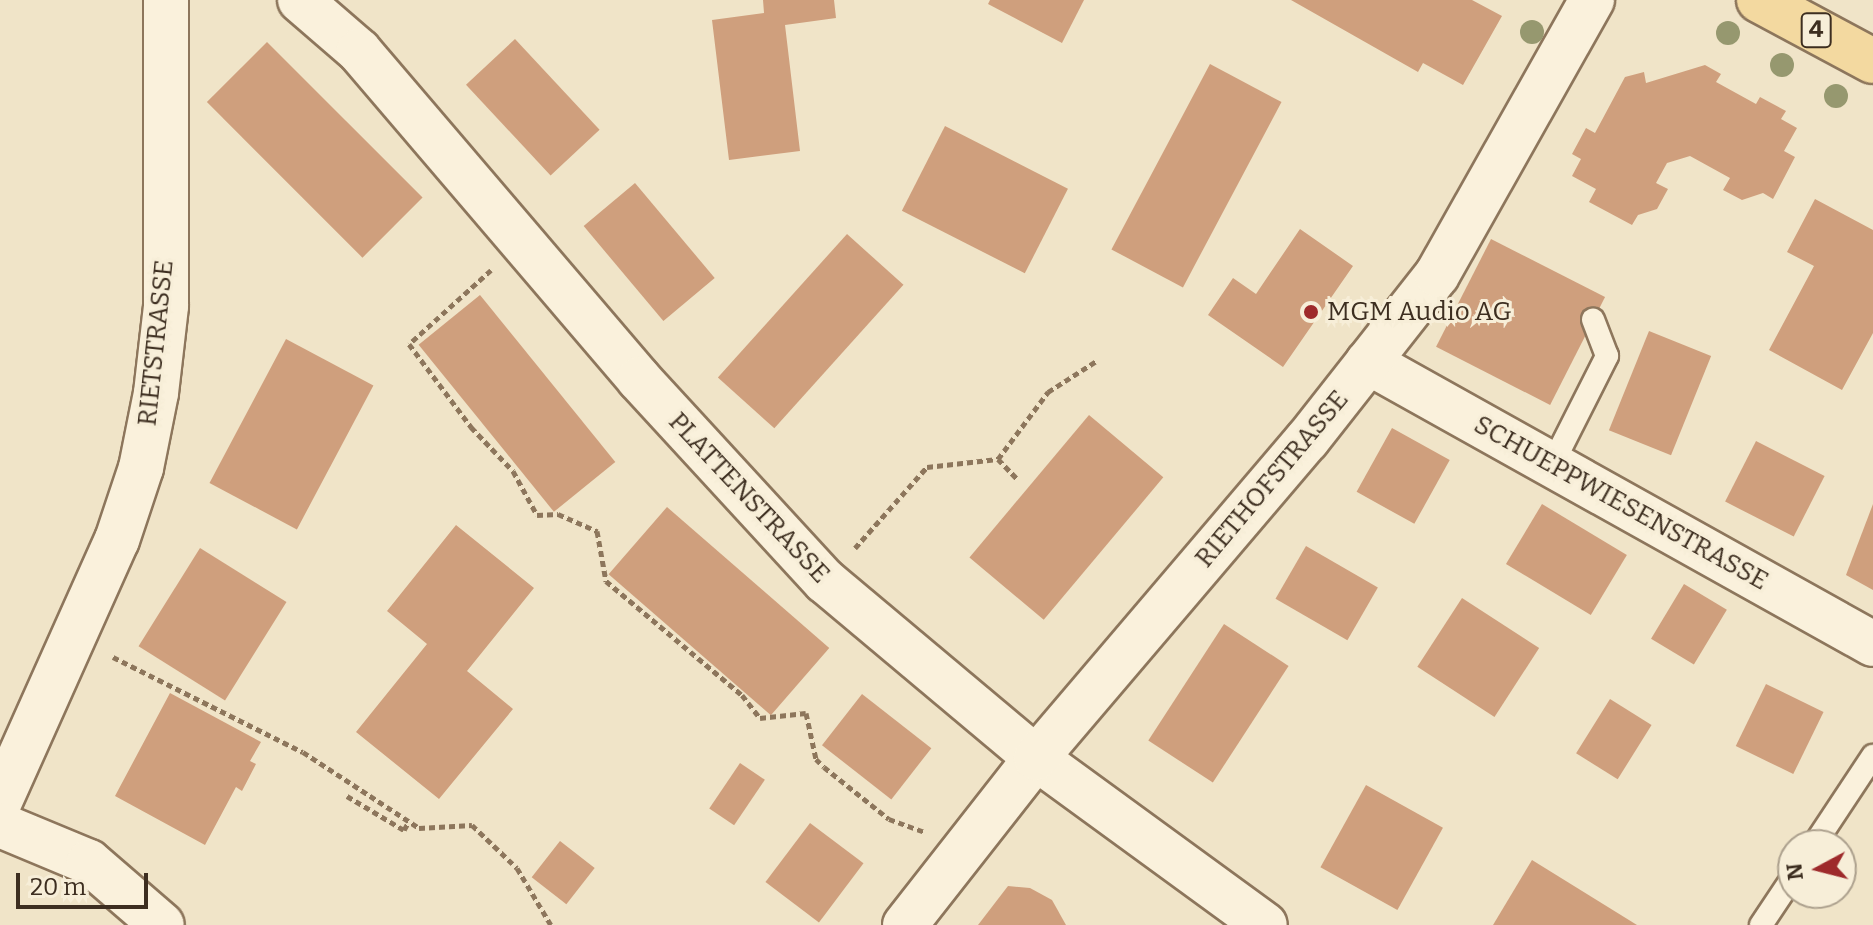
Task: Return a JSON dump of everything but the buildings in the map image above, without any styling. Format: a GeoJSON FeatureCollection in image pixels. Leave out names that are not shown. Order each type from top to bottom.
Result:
{"type":"FeatureCollection","features":[{"type":"Feature","properties":{"kind":"main road","name":"4"},"geometry":{"type":"LineString","coordinates":[[1759,0],[1873,61]]}},
{"type":"Feature","properties":{"kind":"street","name":"RIETSTRASSE"},"geometry":{"type":"LineString","coordinates":[[0,801],[117,540],[141,468],[156,393],[166,306],[166,0]]}},
{"type":"Feature","properties":{"kind":"street","name":"PLATTENSTRASSE"},"geometry":{"type":"LineString","coordinates":[[300,0],[359,51],[639,379],[825,581],[1036,758],[1265,925]]}},
{"type":"Feature","properties":{"kind":"street","name":"RIETHOFSTRASSE"},"geometry":{"type":"LineString","coordinates":[[905,925],[1036,758],[1368,362],[1444,265],[1592,0]]}},
{"type":"Feature","properties":{"kind":"street","name":"SCHUEPPWIESENSTRASSE"},"geometry":{"type":"LineString","coordinates":[[1368,362],[1873,644]]}},
{"type":"Feature","properties":{"kind":"street"},"geometry":{"type":"LineString","coordinates":[[0,825],[89,862],[162,925]]}},
{"type":"Feature","properties":{"kind":"lane"},"geometry":{"type":"LineString","coordinates":[[1553,463],[1607,356],[1593,320]]}},
{"type":"Feature","properties":{"kind":"lane"},"geometry":{"type":"LineString","coordinates":[[1825,829],[1873,756]]}},
{"type":"Feature","properties":{"kind":"lane"},"geometry":{"type":"LineString","coordinates":[[1761,925],[1777,901]]}},
{"type":"Feature","properties":{"kind":"path"},"geometry":{"type":"LineString","coordinates":[[522,242],[409,344],[471,427],[513,471],[537,515],[558,514],[597,531],[606,581],[742,695],[760,718],[806,713],[816,759],[824,767],[889,819],[937,837]]}},
{"type":"Feature","properties":{"kind":"path"},"geometry":{"type":"LineString","coordinates":[[825,581],[927,467],[998,459],[1048,392],[1098,360]]}},
{"type":"Feature","properties":{"kind":"path"},"geometry":{"type":"LineString","coordinates":[[998,459],[1017,479]]}},
{"type":"Feature","properties":{"kind":"path"},"geometry":{"type":"LineString","coordinates":[[73,638],[303,752],[408,823],[419,828],[472,825],[517,868],[523,886],[539,898],[551,925]]}},
{"type":"Feature","properties":{"kind":"path"},"geometry":{"type":"LineString","coordinates":[[347,796],[404,830],[408,823]]}},
{"type":"Feature","properties":{"kind":"place","name":"MGM Audio AG"},"geometry":{"type":"Point","coordinates":[1311,312]}}]}
